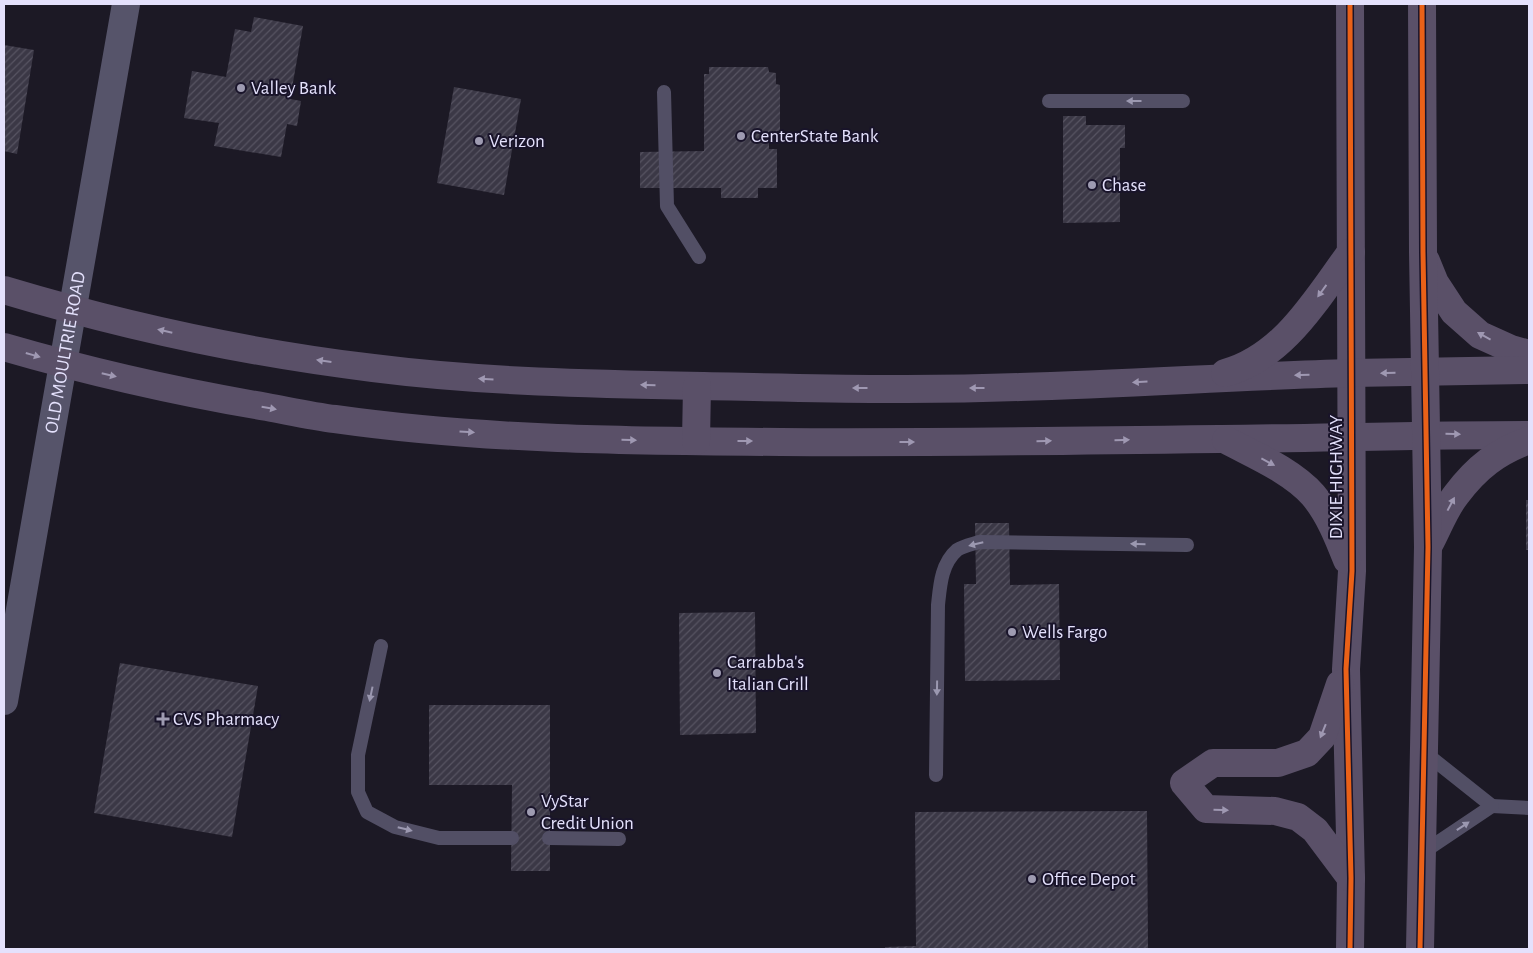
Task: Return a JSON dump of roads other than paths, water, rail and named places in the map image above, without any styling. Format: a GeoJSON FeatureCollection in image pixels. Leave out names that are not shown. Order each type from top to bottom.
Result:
{"type":"FeatureCollection","features":[{"type":"Feature","properties":{"kind":"main road","name":"OLD MOULTRIE ROAD"},"geometry":{"type":"LineString","coordinates":[[4,700],[126,4]]}},
{"type":"Feature","properties":{"kind":"main road","name":"DIXIE HIGHWAY"},"geometry":{"type":"LineString","coordinates":[[1350,4],[1352,571],[1346,669],[1350,949]]}},
{"type":"Feature","properties":{"kind":"main road"},"geometry":{"type":"LineString","coordinates":[[1420,949],[1428,547],[1423,252],[1422,4]]}},
{"type":"Feature","properties":{"kind":"main road"},"geometry":{"type":"LineString","coordinates":[[1198,380],[1229,372],[1260,357],[1288,335],[1351,252]]}},
{"type":"Feature","properties":{"kind":"main road"},"geometry":{"type":"LineString","coordinates":[[1423,252],[1435,283],[1454,312],[1480,335],[1511,349],[1529,354]]}},
{"type":"Feature","properties":{"kind":"main road"},"geometry":{"type":"LineString","coordinates":[[4,290],[71,310],[190,337],[272,353],[376,369],[487,379],[583,384],[854,389],[1018,388],[1351,373],[1529,370]]}},
{"type":"Feature","properties":{"kind":"main road"},"geometry":{"type":"LineString","coordinates":[[4,347],[62,364],[203,396],[334,419],[532,437],[696,441],[974,442],[1426,434],[1529,435]]}},
{"type":"Feature","properties":{"kind":"main road"},"geometry":{"type":"LineString","coordinates":[[696,441],[697,386]]}},
{"type":"Feature","properties":{"kind":"main road"},"geometry":{"type":"LineString","coordinates":[[1225,439],[1283,470],[1313,495],[1334,527],[1352,571]]}},
{"type":"Feature","properties":{"kind":"main road"},"geometry":{"type":"LineString","coordinates":[[1428,547],[1455,496],[1484,463],[1507,448],[1529,440]]}},
{"type":"Feature","properties":{"kind":"main road"},"geometry":{"type":"LineString","coordinates":[[1346,669],[1322,737],[1307,753],[1278,763],[1213,764],[1184,783],[1206,809],[1275,811],[1298,817],[1315,830],[1350,878]]}},
{"type":"Feature","properties":{"kind":"lane"},"geometry":{"type":"LineString","coordinates":[[664,92],[667,206],[699,257]]}},
{"type":"Feature","properties":{"kind":"lane"},"geometry":{"type":"LineString","coordinates":[[1049,101],[1183,101]]}},
{"type":"Feature","properties":{"kind":"lane"},"geometry":{"type":"LineString","coordinates":[[936,775],[940,581],[946,564],[958,550],[979,542],[1187,545]]}},
{"type":"Feature","properties":{"kind":"lane"},"geometry":{"type":"LineString","coordinates":[[381,646],[358,755],[358,792],[367,812],[395,827],[439,838],[512,838]]}},
{"type":"Feature","properties":{"kind":"lane"},"geometry":{"type":"LineString","coordinates":[[1424,752],[1492,806],[1529,808]]}},
{"type":"Feature","properties":{"kind":"lane"},"geometry":{"type":"LineString","coordinates":[[1422,853],[1492,806]]}},
{"type":"Feature","properties":{"kind":"lane"},"geometry":{"type":"LineString","coordinates":[[549,838],[619,838]]}},
{"type":"Feature","properties":{"kind":"place","name":"Valley Bank"},"geometry":{"type":"Point","coordinates":[241,88]}},
{"type":"Feature","properties":{"kind":"place","name":"CenterState Bank"},"geometry":{"type":"Point","coordinates":[741,136]}},
{"type":"Feature","properties":{"kind":"place","name":"Verizon"},"geometry":{"type":"Point","coordinates":[479,141]}},
{"type":"Feature","properties":{"kind":"place","name":"Chase"},"geometry":{"type":"Point","coordinates":[1092,185]}},
{"type":"Feature","properties":{"kind":"place","name":"Wells Fargo"},"geometry":{"type":"Point","coordinates":[1012,632]}},
{"type":"Feature","properties":{"kind":"place","name":"Carrabba's Italian Grill"},"geometry":{"type":"Point","coordinates":[717,673]}},
{"type":"Feature","properties":{"kind":"place","name":"CVS Pharmacy"},"geometry":{"type":"Point","coordinates":[163,719]}},
{"type":"Feature","properties":{"kind":"place","name":"VyStar Credit Union"},"geometry":{"type":"Point","coordinates":[531,812]}},
{"type":"Feature","properties":{"kind":"place","name":"Office Depot"},"geometry":{"type":"Point","coordinates":[1032,879]}}]}
